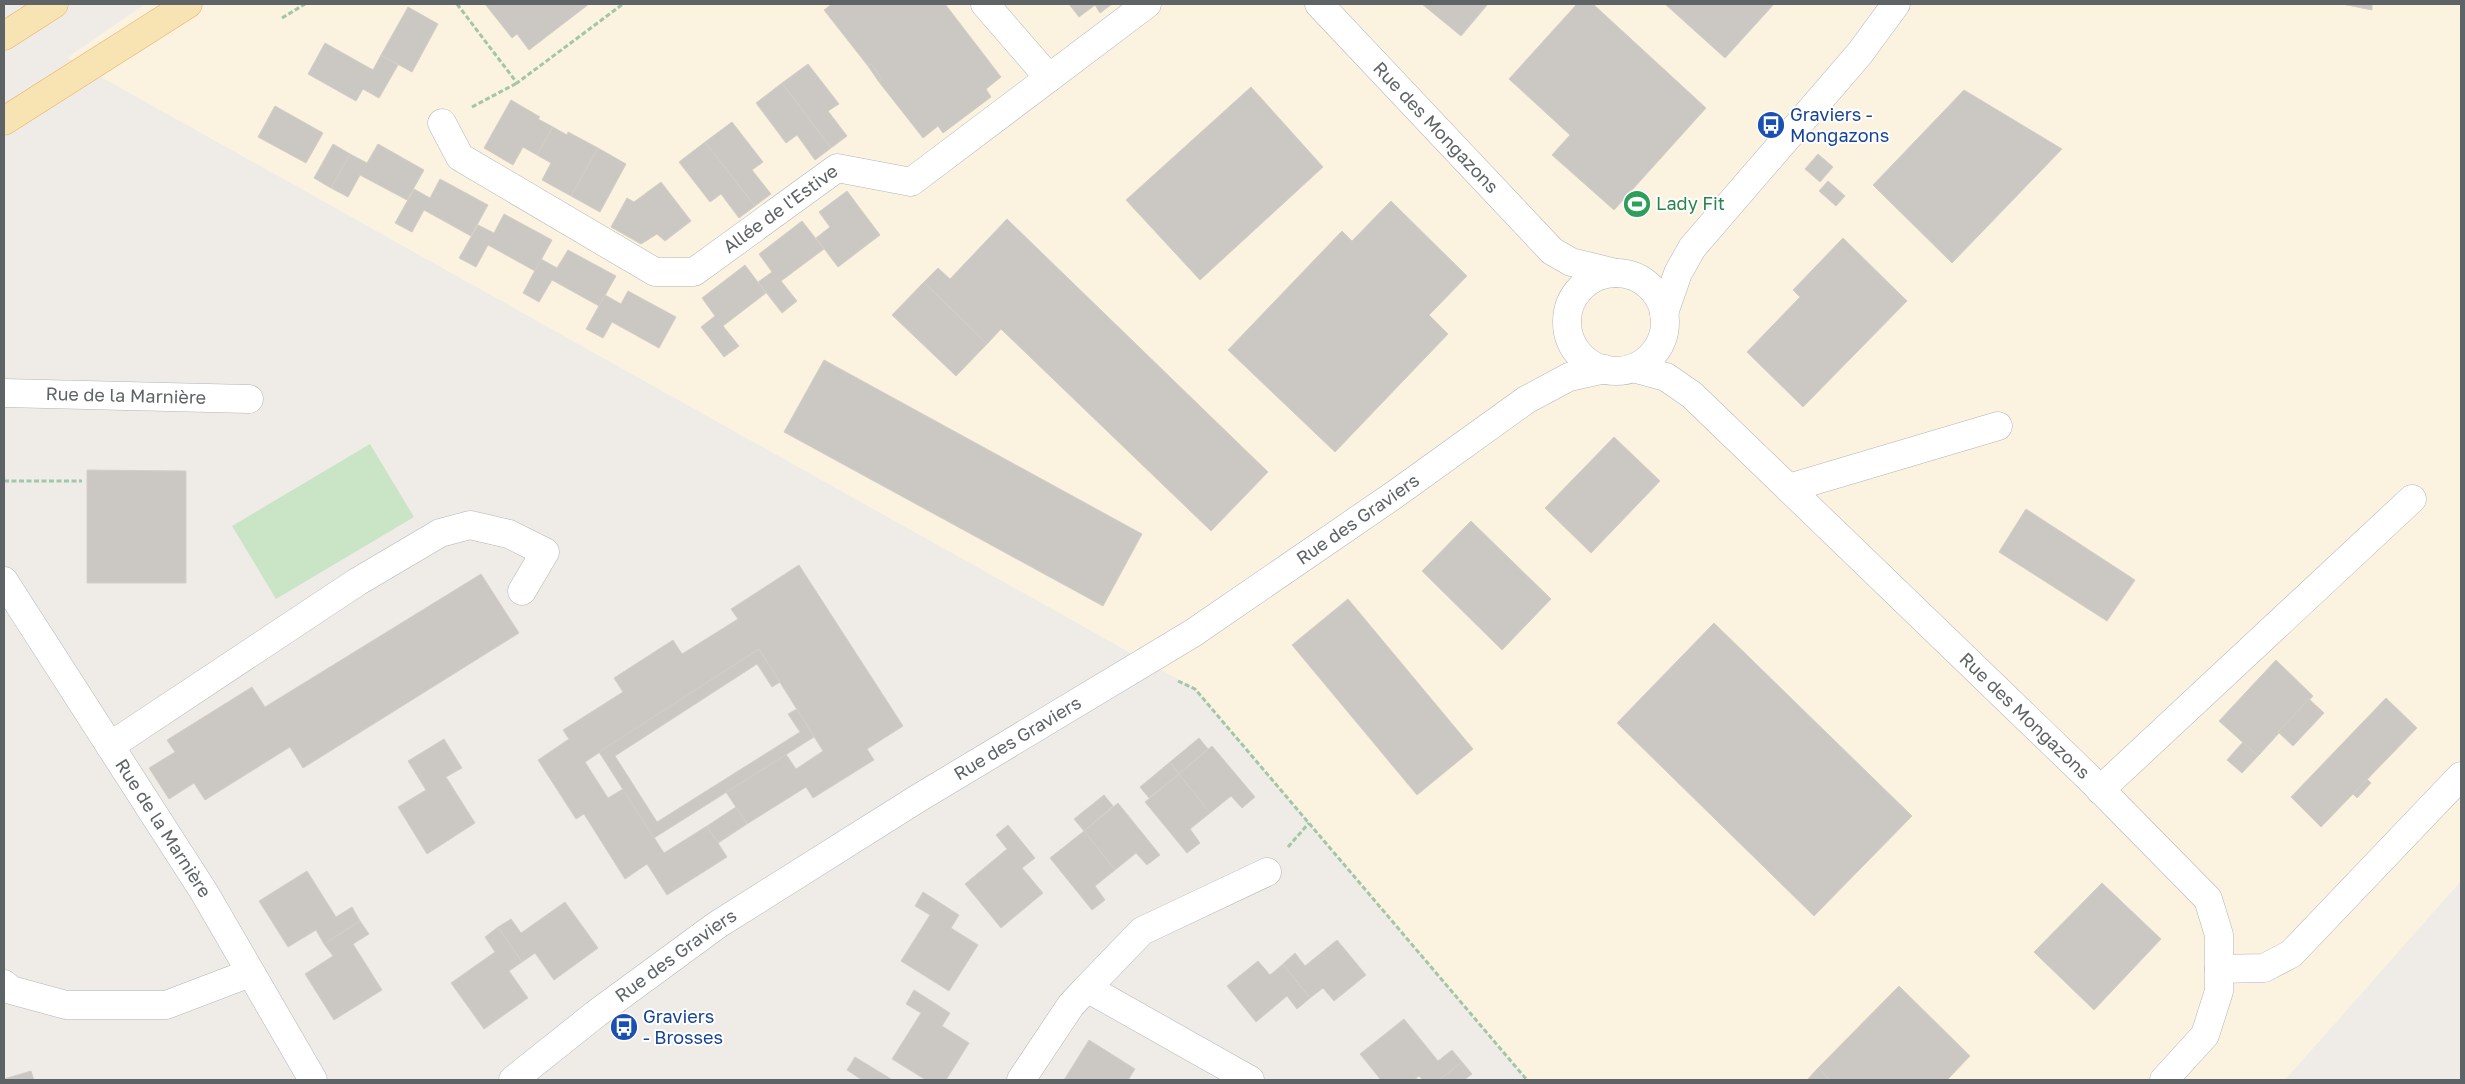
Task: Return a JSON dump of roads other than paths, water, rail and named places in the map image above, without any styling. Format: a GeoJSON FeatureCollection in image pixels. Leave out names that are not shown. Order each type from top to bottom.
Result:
{"type":"FeatureCollection","features":[{"type":"Feature","properties":{"kind":"main road"},"geometry":{"type":"LineString","coordinates":[[4,36],[54,4]]}},
{"type":"Feature","properties":{"kind":"main road"},"geometry":{"type":"LineString","coordinates":[[4,121],[188,4]]}},
{"type":"Feature","properties":{"kind":"street"},"geometry":{"type":"LineString","coordinates":[[985,4],[1049,78]]}},
{"type":"Feature","properties":{"kind":"street","name":"Allée de l'Estive"},"geometry":{"type":"LineString","coordinates":[[442,123],[460,157],[655,272],[694,272],[837,168],[911,182],[1147,4]]}},
{"type":"Feature","properties":{"kind":"street","name":"Rue des Mongazons"},"geometry":{"type":"LineString","coordinates":[[1319,4],[1552,251],[1571,262],[1624,274]]}},
{"type":"Feature","properties":{"kind":"street"},"geometry":{"type":"LineString","coordinates":[[1692,248],[1672,263],[1624,274],[1599,276],[1584,284],[1573,298],[1568,322],[1574,346],[1584,360],[1605,369],[1616,371],[1633,368],[1648,359],[1659,346],[1678,273],[1692,248],[1860,53],[1896,4]]}},
{"type":"Feature","properties":{"kind":"street","name":"Rue des Mongazons"},"geometry":{"type":"LineString","coordinates":[[1552,251],[1563,273],[1568,322]]}},
{"type":"Feature","properties":{"kind":"street"},"geometry":{"type":"LineString","coordinates":[[1624,274],[1647,284],[1658,297],[1664,322]]}},
{"type":"Feature","properties":{"kind":"street","name":"Rue des Graviers"},"geometry":{"type":"LineString","coordinates":[[1526,400],[1546,380],[1555,364],[1568,322]]}},
{"type":"Feature","properties":{"kind":"street","name":"Rue des Mongazons"},"geometry":{"type":"LineString","coordinates":[[1664,322],[1678,370],[1692,395]]}},
{"type":"Feature","properties":{"kind":"street","name":"Rue des Mongazons"},"geometry":{"type":"LineString","coordinates":[[1633,368],[1666,377],[1692,395],[2100,790],[2208,898],[2219,935],[2219,991],[2206,1034],[2164,1080]]}},
{"type":"Feature","properties":{"kind":"street","name":"Rue des Graviers"},"geometry":{"type":"LineString","coordinates":[[513,1080],[597,1013],[717,925],[917,799],[1193,633],[1394,495],[1526,400],[1569,377],[1605,369]]}},
{"type":"Feature","properties":{"kind":"street","name":"Rue de la Marnière"},"geometry":{"type":"LineString","coordinates":[[4,393],[249,399]]}},
{"type":"Feature","properties":{"kind":"street"},"geometry":{"type":"LineString","coordinates":[[1789,488],[1998,426]]}},
{"type":"Feature","properties":{"kind":"street"},"geometry":{"type":"LineString","coordinates":[[2100,790],[2412,499]]}},
{"type":"Feature","properties":{"kind":"street"},"geometry":{"type":"LineString","coordinates":[[110,746],[357,582],[440,533],[470,525],[509,534],[545,552],[522,591]]}},
{"type":"Feature","properties":{"kind":"street","name":"Rue de la Marnière"},"geometry":{"type":"LineString","coordinates":[[4,581],[204,892],[313,1080]]}},
{"type":"Feature","properties":{"kind":"street"},"geometry":{"type":"LineString","coordinates":[[2219,969],[2264,968],[2291,954],[2461,776]]}},
{"type":"Feature","properties":{"kind":"street"},"geometry":{"type":"LineString","coordinates":[[1021,1080],[1071,1005],[1142,931],[1267,872]]}},
{"type":"Feature","properties":{"kind":"street"},"geometry":{"type":"LineString","coordinates":[[4,984],[11,990],[66,1005],[166,1005],[250,973]]}},
{"type":"Feature","properties":{"kind":"street"},"geometry":{"type":"LineString","coordinates":[[1087,988],[1250,1080]]}},
{"type":"Feature","properties":{"kind":"place","name":"Graviers - Mongazons"},"geometry":{"type":"Point","coordinates":[1771,125]}},
{"type":"Feature","properties":{"kind":"place","name":"Lady Fit"},"geometry":{"type":"Point","coordinates":[1637,204]}},
{"type":"Feature","properties":{"kind":"place","name":"Graviers - Brosses"},"geometry":{"type":"Point","coordinates":[624,1027]}}]}
